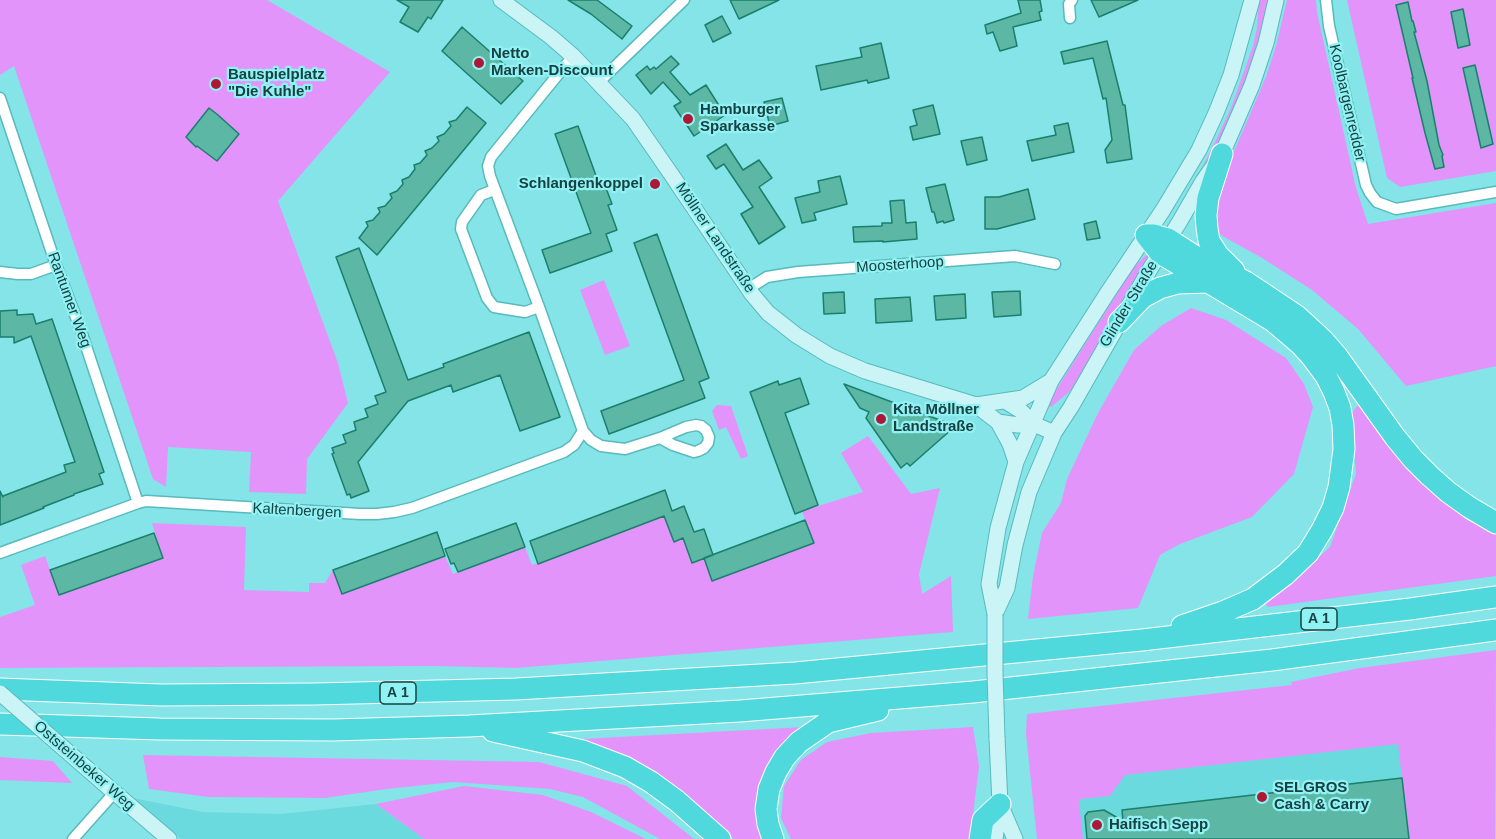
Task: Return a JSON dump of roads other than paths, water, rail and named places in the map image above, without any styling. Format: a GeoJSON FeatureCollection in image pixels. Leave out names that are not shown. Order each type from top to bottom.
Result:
{"type":"FeatureCollection","features":[{"type":"Feature","properties":{"kind":"highway"},"geometry":{"type":"LineString","coordinates":[[1222,154],[1208,198],[1206,215],[1209,241],[1218,255],[1246,282]]}},
{"type":"Feature","properties":{"kind":"highway"},"geometry":{"type":"LineString","coordinates":[[1142,640],[1239,606],[1264,592],[1308,554],[1333,508],[1339,487],[1344,449],[1340,408],[1326,376],[1311,356],[1273,321],[1209,282],[1164,246],[1146,235]]}},
{"type":"Feature","properties":{"kind":"highway"},"geometry":{"type":"LineString","coordinates":[[1164,246],[1192,255],[1246,282],[1293,312],[1323,340],[1395,437],[1430,476],[1469,507],[1496,523]]}},
{"type":"Feature","properties":{"kind":"highway"},"geometry":{"type":"LineString","coordinates":[[1119,322],[1143,297],[1160,288],[1178,283],[1209,282]]}},
{"type":"Feature","properties":{"kind":"highway","name":"A 1"},"geometry":{"type":"LineString","coordinates":[[0,691],[160,695],[315,694],[482,690],[795,674],[1142,640],[1496,597]]}},
{"type":"Feature","properties":{"kind":"highway","name":"A 1"},"geometry":{"type":"LineString","coordinates":[[0,724],[171,729],[333,730],[468,726],[740,711],[942,694],[1272,660],[1496,630]]}},
{"type":"Feature","properties":{"kind":"highway"},"geometry":{"type":"LineString","coordinates":[[773,839],[766,809],[769,789],[785,757],[798,742],[828,722],[942,694]]}},
{"type":"Feature","properties":{"kind":"highway"},"geometry":{"type":"LineString","coordinates":[[468,726],[583,751],[625,767],[677,801],[720,839]]}},
{"type":"Feature","properties":{"kind":"highway"},"geometry":{"type":"LineString","coordinates":[[980,839],[983,820],[1000,804]]}},
{"type":"Feature","properties":{"kind":"main road","name":"Möllner Landstraße"},"geometry":{"type":"LineString","coordinates":[[501,0],[573,56],[633,120],[748,289],[768,313],[796,335],[830,356],[865,371],[976,405],[998,422],[1010,444],[1016,462]]}},
{"type":"Feature","properties":{"kind":"main road","name":"Glinder Straße"},"geometry":{"type":"LineString","coordinates":[[995,839],[1000,804],[995,673],[996,614],[988,584],[998,528],[1016,462],[1051,381],[1163,210],[1199,150],[1232,75],[1252,0]]}},
{"type":"Feature","properties":{"kind":"main road","name":"Glinder Straße"},"geometry":{"type":"LineString","coordinates":[[996,614],[1007,588],[1015,545],[1029,492],[1054,434],[1203,181],[1222,154],[1252,85],[1266,43],[1276,0]]}},
{"type":"Feature","properties":{"kind":"main road","name":"Möllner Landstraße"},"geometry":{"type":"LineString","coordinates":[[976,405],[1023,398],[1051,381]]}},
{"type":"Feature","properties":{"kind":"main road"},"geometry":{"type":"LineString","coordinates":[[1005,401],[1021,411],[1034,424],[1054,434]]}},
{"type":"Feature","properties":{"kind":"main road"},"geometry":{"type":"LineString","coordinates":[[998,422],[1034,424]]}},
{"type":"Feature","properties":{"kind":"main road","name":"Oststeinbeker Weg"},"geometry":{"type":"LineString","coordinates":[[0,691],[169,839]]}},
{"type":"Feature","properties":{"kind":"main road","name":"Glinder Straße"},"geometry":{"type":"LineString","coordinates":[[1000,804],[1015,839]]}},
{"type":"Feature","properties":{"kind":"street"},"geometry":{"type":"LineString","coordinates":[[599,82],[684,0]]}},
{"type":"Feature","properties":{"kind":"street"},"geometry":{"type":"LineString","coordinates":[[1070,18],[1069,4],[1072,0]]}},
{"type":"Feature","properties":{"kind":"street","name":"Koolbargenredder"},"geometry":{"type":"LineString","coordinates":[[1326,0],[1329,26],[1366,185],[1377,202],[1396,209],[1496,192]]}},
{"type":"Feature","properties":{"kind":"street"},"geometry":{"type":"LineString","coordinates":[[573,56],[492,157],[488,166],[494,190],[583,431],[601,446],[613,448],[631,448],[660,438]]}},
{"type":"Feature","properties":{"kind":"street","name":"Rantumer Weg"},"geometry":{"type":"LineString","coordinates":[[0,98],[138,503]]}},
{"type":"Feature","properties":{"kind":"street"},"geometry":{"type":"LineString","coordinates":[[494,190],[482,195],[462,222],[461,230],[487,298],[494,307],[525,312],[539,307]]}},
{"type":"Feature","properties":{"kind":"street","name":"Moosterhoop"},"geometry":{"type":"LineString","coordinates":[[748,289],[767,277],[798,272],[1015,256],[1055,264]]}},
{"type":"Feature","properties":{"kind":"street"},"geometry":{"type":"LineString","coordinates":[[0,272],[31,274],[56,266]]}},
{"type":"Feature","properties":{"kind":"street","name":"Kaltenbergen"},"geometry":{"type":"LineString","coordinates":[[0,554],[146,501],[360,514],[394,512],[412,508],[564,452],[574,445],[583,431]]}},
{"type":"Feature","properties":{"kind":"street"},"geometry":{"type":"LineString","coordinates":[[73,839],[111,790]]}},
{"type":"Feature","properties":{"kind":"place","name":"Netto Marken-Discount"},"geometry":{"type":"Point","coordinates":[479,63]}},
{"type":"Feature","properties":{"kind":"place","name":"Bauspielplatz \"Die Kuhle\""},"geometry":{"type":"Point","coordinates":[216,84]}},
{"type":"Feature","properties":{"kind":"place","name":"Hamburger Sparkasse"},"geometry":{"type":"Point","coordinates":[688,119]}},
{"type":"Feature","properties":{"kind":"place","name":"Schlangenkoppel"},"geometry":{"type":"Point","coordinates":[655,184]}},
{"type":"Feature","properties":{"kind":"place","name":"Kita Möllner Landstraße"},"geometry":{"type":"Point","coordinates":[881,419]}},
{"type":"Feature","properties":{"kind":"place","name":"SELGROS Cash & Carry"},"geometry":{"type":"Point","coordinates":[1262,797]}},
{"type":"Feature","properties":{"kind":"place","name":"Haifisch Sepp"},"geometry":{"type":"Point","coordinates":[1097,825]}}]}
